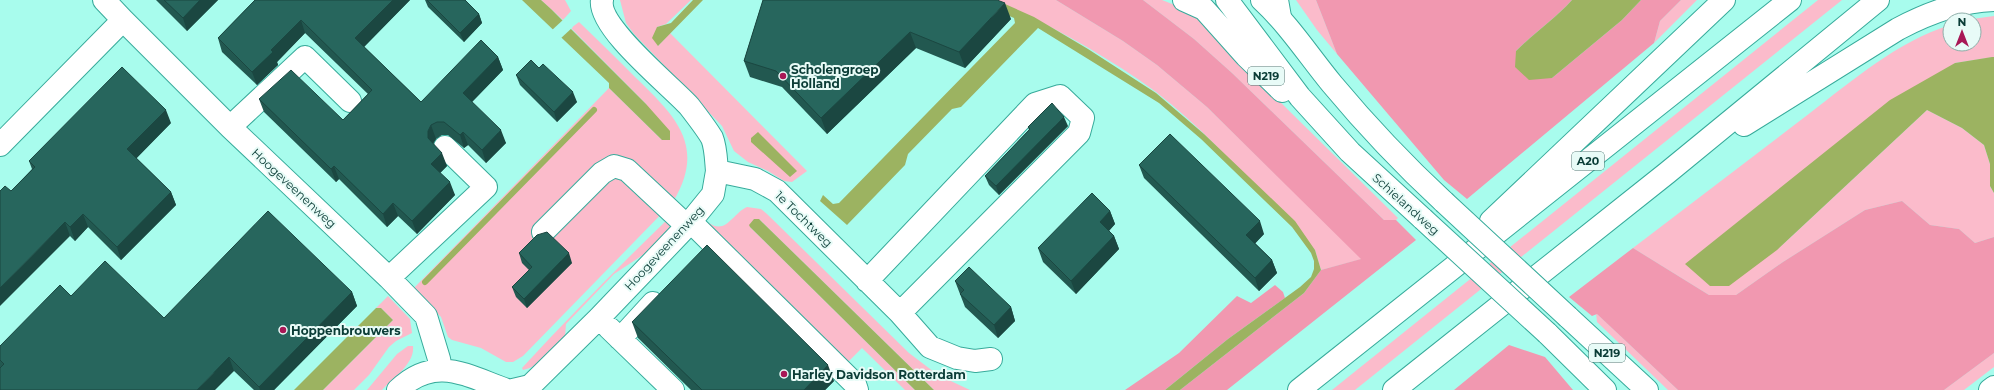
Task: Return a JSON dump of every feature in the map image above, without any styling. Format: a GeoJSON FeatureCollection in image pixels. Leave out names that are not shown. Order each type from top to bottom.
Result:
{"type":"FeatureCollection","features":[{"type":"Feature","properties":{"kind":"main road","name":"Hoogeveenenweg"},"geometry":{"type":"LineString","coordinates":[[104,0],[230,128],[389,278],[426,316],[441,369]]}},
{"type":"Feature","properties":{"kind":"main road"},"geometry":{"type":"LineString","coordinates":[[602,0],[601,6],[612,26],[642,61],[689,106],[712,139],[717,171]]}},
{"type":"Feature","properties":{"kind":"main road","name":"N219"},"geometry":{"type":"LineString","coordinates":[[1184,0],[1204,9],[1246,56],[1300,109],[1350,152]]}},
{"type":"Feature","properties":{"kind":"main road","name":"Schielandweg"},"geometry":{"type":"LineString","coordinates":[[1227,0],[1300,97],[1350,152],[1547,333],[1605,390]]}},
{"type":"Feature","properties":{"kind":"main road","name":"N219"},"geometry":{"type":"LineString","coordinates":[[1262,0],[1276,6],[1362,120],[1416,176],[1647,390]]}},
{"type":"Feature","properties":{"kind":"main road","name":"A20"},"geometry":{"type":"LineString","coordinates":[[1387,320],[1724,0]]}},
{"type":"Feature","properties":{"kind":"main road","name":"A20"},"geometry":{"type":"LineString","coordinates":[[1299,390],[1790,0]]}},
{"type":"Feature","properties":{"kind":"main road"},"geometry":{"type":"LineString","coordinates":[[1394,390],[1667,173],[1878,0]]}},
{"type":"Feature","properties":{"kind":"main road"},"geometry":{"type":"LineString","coordinates":[[1667,173],[1898,29],[1935,11],[1970,3],[1994,0]]}},
{"type":"Feature","properties":{"kind":"main road"},"geometry":{"type":"LineString","coordinates":[[0,144],[123,20]]}},
{"type":"Feature","properties":{"kind":"main road"},"geometry":{"type":"LineString","coordinates":[[230,128],[305,57],[350,101]]}},
{"type":"Feature","properties":{"kind":"main road"},"geometry":{"type":"LineString","coordinates":[[867,280],[1035,104],[1060,96],[1083,118],[1079,133],[900,313]]}},
{"type":"Feature","properties":{"kind":"main road"},"geometry":{"type":"LineString","coordinates":[[389,278],[486,187],[445,147]]}},
{"type":"Feature","properties":{"kind":"main road"},"geometry":{"type":"LineString","coordinates":[[543,232],[602,173],[614,166],[627,170],[689,224],[706,249],[855,384],[856,390]]}},
{"type":"Feature","properties":{"kind":"main road","name":"Hoogeveenenweg"},"geometry":{"type":"LineString","coordinates":[[513,390],[530,386],[599,318],[689,224],[713,194],[717,171]]}},
{"type":"Feature","properties":{"kind":"main road","name":"1e Tochtweg"},"geometry":{"type":"LineString","coordinates":[[717,171],[755,179],[777,191],[900,313],[930,347],[957,358],[975,361],[991,359]]}},
{"type":"Feature","properties":{"kind":"main road"},"geometry":{"type":"LineString","coordinates":[[620,338],[667,289]]}},
{"type":"Feature","properties":{"kind":"main road"},"geometry":{"type":"LineString","coordinates":[[599,318],[672,390]]}},
{"type":"Feature","properties":{"kind":"main road"},"geometry":{"type":"LineString","coordinates":[[398,390],[418,376],[441,369],[463,372],[507,390]]}},
{"type":"Feature","properties":{"kind":"main road"},"geometry":{"type":"LineString","coordinates":[[1990,390],[1994,387]]}},
{"type":"Feature","properties":{"kind":"shaded area"},"geometry":{"type":"Polygon","coordinates":[[[522,0],[541,0],[551,9],[646,104],[670,131],[670,140],[662,140],[609,88],[609,83],[522,0]]]}},
{"type":"Feature","properties":{"kind":"shaded area"},"geometry":{"type":"Polygon","coordinates":[[[541,0],[565,0],[571,11],[563,20],[541,0]]]}},
{"type":"Feature","properties":{"kind":"shaded area"},"geometry":{"type":"Polygon","coordinates":[[[620,0],[691,0],[666,24],[657,27],[658,46],[670,33],[807,171],[792,182],[784,181],[768,171],[748,162],[734,151],[722,126],[634,34],[626,23],[620,0]]]}},
{"type":"Feature","properties":{"kind":"shaded area"},"geometry":{"type":"Polygon","coordinates":[[[693,0],[703,0],[658,46],[652,38],[657,27],[671,23],[693,0]]]}},
{"type":"Feature","properties":{"kind":"shaded area"},"geometry":{"type":"Polygon","coordinates":[[[973,0],[996,0],[1034,17],[1088,49],[1156,93],[1204,134],[1295,221],[1315,250],[1321,270],[1304,293],[1180,390],[1165,390],[1228,339],[1300,287],[1311,277],[1314,269],[1314,261],[1311,253],[1292,227],[1201,139],[1159,103],[1038,28],[961,107],[952,109],[908,154],[905,165],[847,225],[820,201],[823,195],[833,204],[839,203],[1015,23],[1014,18],[973,0]]]}},
{"type":"Feature","properties":{"kind":"shaded area"},"geometry":{"type":"Polygon","coordinates":[[[996,0],[1056,0],[1123,41],[1157,65],[1207,107],[1362,259],[1321,270],[1315,250],[1238,168],[1177,109],[1156,92],[1118,66],[1037,20],[996,0]]]}},
{"type":"Feature","properties":{"kind":"shaded area"},"geometry":{"type":"Polygon","coordinates":[[[1056,0],[1143,0],[1194,39],[1232,73],[1384,220],[1396,220],[1416,240],[1227,390],[1180,390],[1304,293],[1321,270],[1361,259],[1207,107],[1157,65],[1123,41],[1056,0]]]}},
{"type":"Feature","properties":{"kind":"shaded area"},"geometry":{"type":"Polygon","coordinates":[[[1143,0],[1162,0],[1190,11],[1211,27],[1272,94],[1398,218],[1396,220],[1384,220],[1232,73],[1194,39],[1143,0]]]}},
{"type":"Feature","properties":{"kind":"shaded area"},"geometry":{"type":"Polygon","coordinates":[[[1296,0],[1316,0],[1337,54],[1317,30],[1296,0]]]}},
{"type":"Feature","properties":{"kind":"shaded area"},"geometry":{"type":"Polygon","coordinates":[[[1316,0],[1572,0],[1516,51],[1552,78],[1622,20],[1641,0],[1681,0],[1660,21],[1654,43],[1467,199],[1444,180],[1337,54],[1316,0]]]}},
{"type":"Feature","properties":{"kind":"shaded area"},"geometry":{"type":"Polygon","coordinates":[[[1572,0],[1641,0],[1622,20],[1552,78],[1529,80],[1515,67],[1516,51],[1572,0]]]}},
{"type":"Feature","properties":{"kind":"shaded area"},"geometry":{"type":"Polygon","coordinates":[[[1681,0],[1697,0],[1654,43],[1660,21],[1681,0]]]}},
{"type":"Feature","properties":{"kind":"shaded area"},"geometry":{"type":"Polygon","coordinates":[[[1818,0],[1842,0],[1355,390],[1332,390],[1818,0]]]}},
{"type":"Feature","properties":{"kind":"shaded area"},"geometry":{"type":"Polygon","coordinates":[[[1994,16],[1994,57],[1955,63],[1777,250],[1927,110],[1962,128],[1984,145],[1990,164],[1990,186],[1994,193],[1994,237],[1975,243],[1959,229],[1930,225],[1902,201],[1865,210],[1783,262],[1736,295],[1709,295],[1633,248],[1859,75],[1912,41],[1942,28],[1942,52],[1982,52],[1982,18],[1994,16]]]}},
{"type":"Feature","properties":{"kind":"shaded area"},"geometry":{"type":"Polygon","coordinates":[[[579,22],[650,91],[674,119],[682,133],[686,148],[687,164],[683,182],[673,202],[523,356],[513,362],[506,362],[481,348],[452,340],[448,337],[441,317],[413,289],[609,88],[662,140],[646,104],[571,28],[579,22]]]}},
{"type":"Feature","properties":{"kind":"shaded area"},"geometry":{"type":"Polygon","coordinates":[[[1994,57],[1994,193],[1990,186],[1990,164],[1984,145],[1962,128],[1927,110],[1777,250],[1729,286],[1710,286],[1685,264],[1890,100],[1955,63],[1994,57]]]}},
{"type":"Feature","properties":{"kind":"shaded area"},"geometry":{"type":"Polygon","coordinates":[[[758,132],[797,171],[790,177],[751,142],[751,138],[758,132]]]}},
{"type":"Feature","properties":{"kind":"shaded area"},"geometry":{"type":"Polygon","coordinates":[[[1902,201],[1930,225],[1959,229],[1975,243],[1994,237],[1994,353],[1944,390],[1678,390],[1597,314],[1592,316],[1569,297],[1633,248],[1709,295],[1736,295],[1783,262],[1865,210],[1902,201]]]}},
{"type":"Feature","properties":{"kind":"shaded area"},"geometry":{"type":"Polygon","coordinates":[[[747,207],[761,209],[767,214],[909,353],[938,375],[970,390],[934,390],[759,219],[754,219],[750,227],[915,390],[905,390],[862,348],[846,364],[709,230],[709,223],[715,226],[725,225],[747,207]]]}},
{"type":"Feature","properties":{"kind":"shaded area"},"geometry":{"type":"Polygon","coordinates":[[[671,216],[675,224],[649,251],[614,274],[566,324],[565,337],[547,357],[536,365],[523,370],[522,368],[577,310],[671,216]]]}},
{"type":"Feature","properties":{"kind":"shaded area"},"geometry":{"type":"Polygon","coordinates":[[[754,219],[759,219],[934,390],[915,390],[750,227],[749,225],[754,219]]]}},
{"type":"Feature","properties":{"kind":"shaded area"},"geometry":{"type":"Polygon","coordinates":[[[1275,285],[1283,292],[1285,298],[1228,339],[1165,390],[1125,390],[1179,353],[1237,296],[1251,303],[1275,285]]]}},
{"type":"Feature","properties":{"kind":"shaded area"},"geometry":{"type":"Polygon","coordinates":[[[388,296],[410,319],[412,333],[396,341],[389,347],[369,375],[354,390],[323,390],[393,320],[381,308],[376,308],[388,296]]]}},
{"type":"Feature","properties":{"kind":"shaded area"},"geometry":{"type":"Polygon","coordinates":[[[376,308],[381,308],[393,320],[323,390],[294,390],[376,308]]]}},
{"type":"Feature","properties":{"kind":"shaded area"},"geometry":{"type":"Polygon","coordinates":[[[1596,313],[1678,390],[1668,390],[1597,322],[1596,313]]]}},
{"type":"Feature","properties":{"kind":"shaded area"},"geometry":{"type":"Polygon","coordinates":[[[1509,345],[1545,357],[1573,390],[1454,390],[1509,345]]]}},
{"type":"Feature","properties":{"kind":"shaded area"},"geometry":{"type":"Polygon","coordinates":[[[408,346],[413,346],[413,353],[407,365],[382,390],[367,390],[397,354],[408,346]]]}},
{"type":"Feature","properties":{"kind":"shaded area"},"geometry":{"type":"Polygon","coordinates":[[[1994,353],[1994,367],[1964,390],[1944,390],[1994,353]]]}},
{"type":"Feature","properties":{"kind":"pier"},"geometry":{"type":"Polygon","coordinates":[[[564,19],[573,27],[560,39],[551,31],[564,19]]]}},
{"type":"Feature","properties":{"kind":"building"},"geometry":{"type":"Polygon","coordinates":[[[164,0],[200,0],[183,18],[164,0]]]}},
{"type":"Feature","properties":{"kind":"building"},"geometry":{"type":"Polygon","coordinates":[[[255,0],[393,0],[355,38],[421,102],[481,40],[498,57],[463,93],[501,130],[482,150],[463,132],[460,135],[444,122],[437,122],[431,125],[428,131],[428,138],[442,153],[431,164],[450,182],[412,221],[393,203],[383,214],[334,166],[331,169],[259,99],[291,70],[343,120],[372,90],[301,20],[271,50],[273,52],[252,72],[218,38],[255,0]]]}},
{"type":"Feature","properties":{"kind":"building"},"geometry":{"type":"Polygon","coordinates":[[[427,0],[465,0],[479,14],[460,33],[427,0]]]}},
{"type":"Feature","properties":{"kind":"building"},"geometry":{"type":"Polygon","coordinates":[[[763,0],[997,0],[1005,3],[959,52],[910,32],[821,118],[776,71],[744,61],[763,0]]]}},
{"type":"Feature","properties":{"kind":"building"},"geometry":{"type":"Polygon","coordinates":[[[531,60],[539,68],[543,64],[573,92],[554,112],[516,75],[531,60]]]}},
{"type":"Feature","properties":{"kind":"building"},"geometry":{"type":"Polygon","coordinates":[[[122,67],[166,110],[127,149],[171,192],[117,247],[83,214],[70,227],[65,222],[0,288],[0,191],[5,186],[11,191],[35,167],[29,161],[122,67]]]}},
{"type":"Feature","properties":{"kind":"building"},"geometry":{"type":"Polygon","coordinates":[[[1052,103],[1064,117],[996,186],[985,176],[1030,129],[1028,127],[1052,103]]]}},
{"type":"Feature","properties":{"kind":"building"},"geometry":{"type":"Polygon","coordinates":[[[1170,134],[1260,221],[1246,235],[1272,260],[1255,278],[1139,165],[1170,134]]]}},
{"type":"Feature","properties":{"kind":"building"},"geometry":{"type":"Polygon","coordinates":[[[1092,193],[1110,211],[1100,222],[1114,236],[1071,281],[1038,248],[1092,193]]]}},
{"type":"Feature","properties":{"kind":"building"},"geometry":{"type":"Polygon","coordinates":[[[268,211],[352,292],[259,387],[229,357],[197,390],[0,390],[0,368],[4,364],[0,360],[0,346],[60,285],[71,296],[105,261],[164,318],[268,211]]]}},
{"type":"Feature","properties":{"kind":"building"},"geometry":{"type":"Polygon","coordinates":[[[547,232],[569,253],[524,299],[512,287],[532,267],[519,253],[537,235],[547,232]]]}},
{"type":"Feature","properties":{"kind":"building"},"geometry":{"type":"Polygon","coordinates":[[[707,245],[828,365],[804,390],[702,390],[632,322],[707,245]]]}},
{"type":"Feature","properties":{"kind":"building"},"geometry":{"type":"Polygon","coordinates":[[[969,267],[1011,307],[994,325],[960,294],[964,290],[955,281],[969,267]]]}},
{"type":"Feature","properties":{"kind":"waterway"},"geometry":{"type":"LineString","coordinates":[[425,282],[594,110]]}},
{"type":"Feature","properties":{"kind":"place","name":"Scholengroep Holland"},"geometry":{"type":"Point","coordinates":[783,76]}},
{"type":"Feature","properties":{"kind":"place","name":"Hoppenbrouwers"},"geometry":{"type":"Point","coordinates":[283,330]}},
{"type":"Feature","properties":{"kind":"place","name":"Harley Davidson Rotterdam"},"geometry":{"type":"Point","coordinates":[784,374]}}]}
